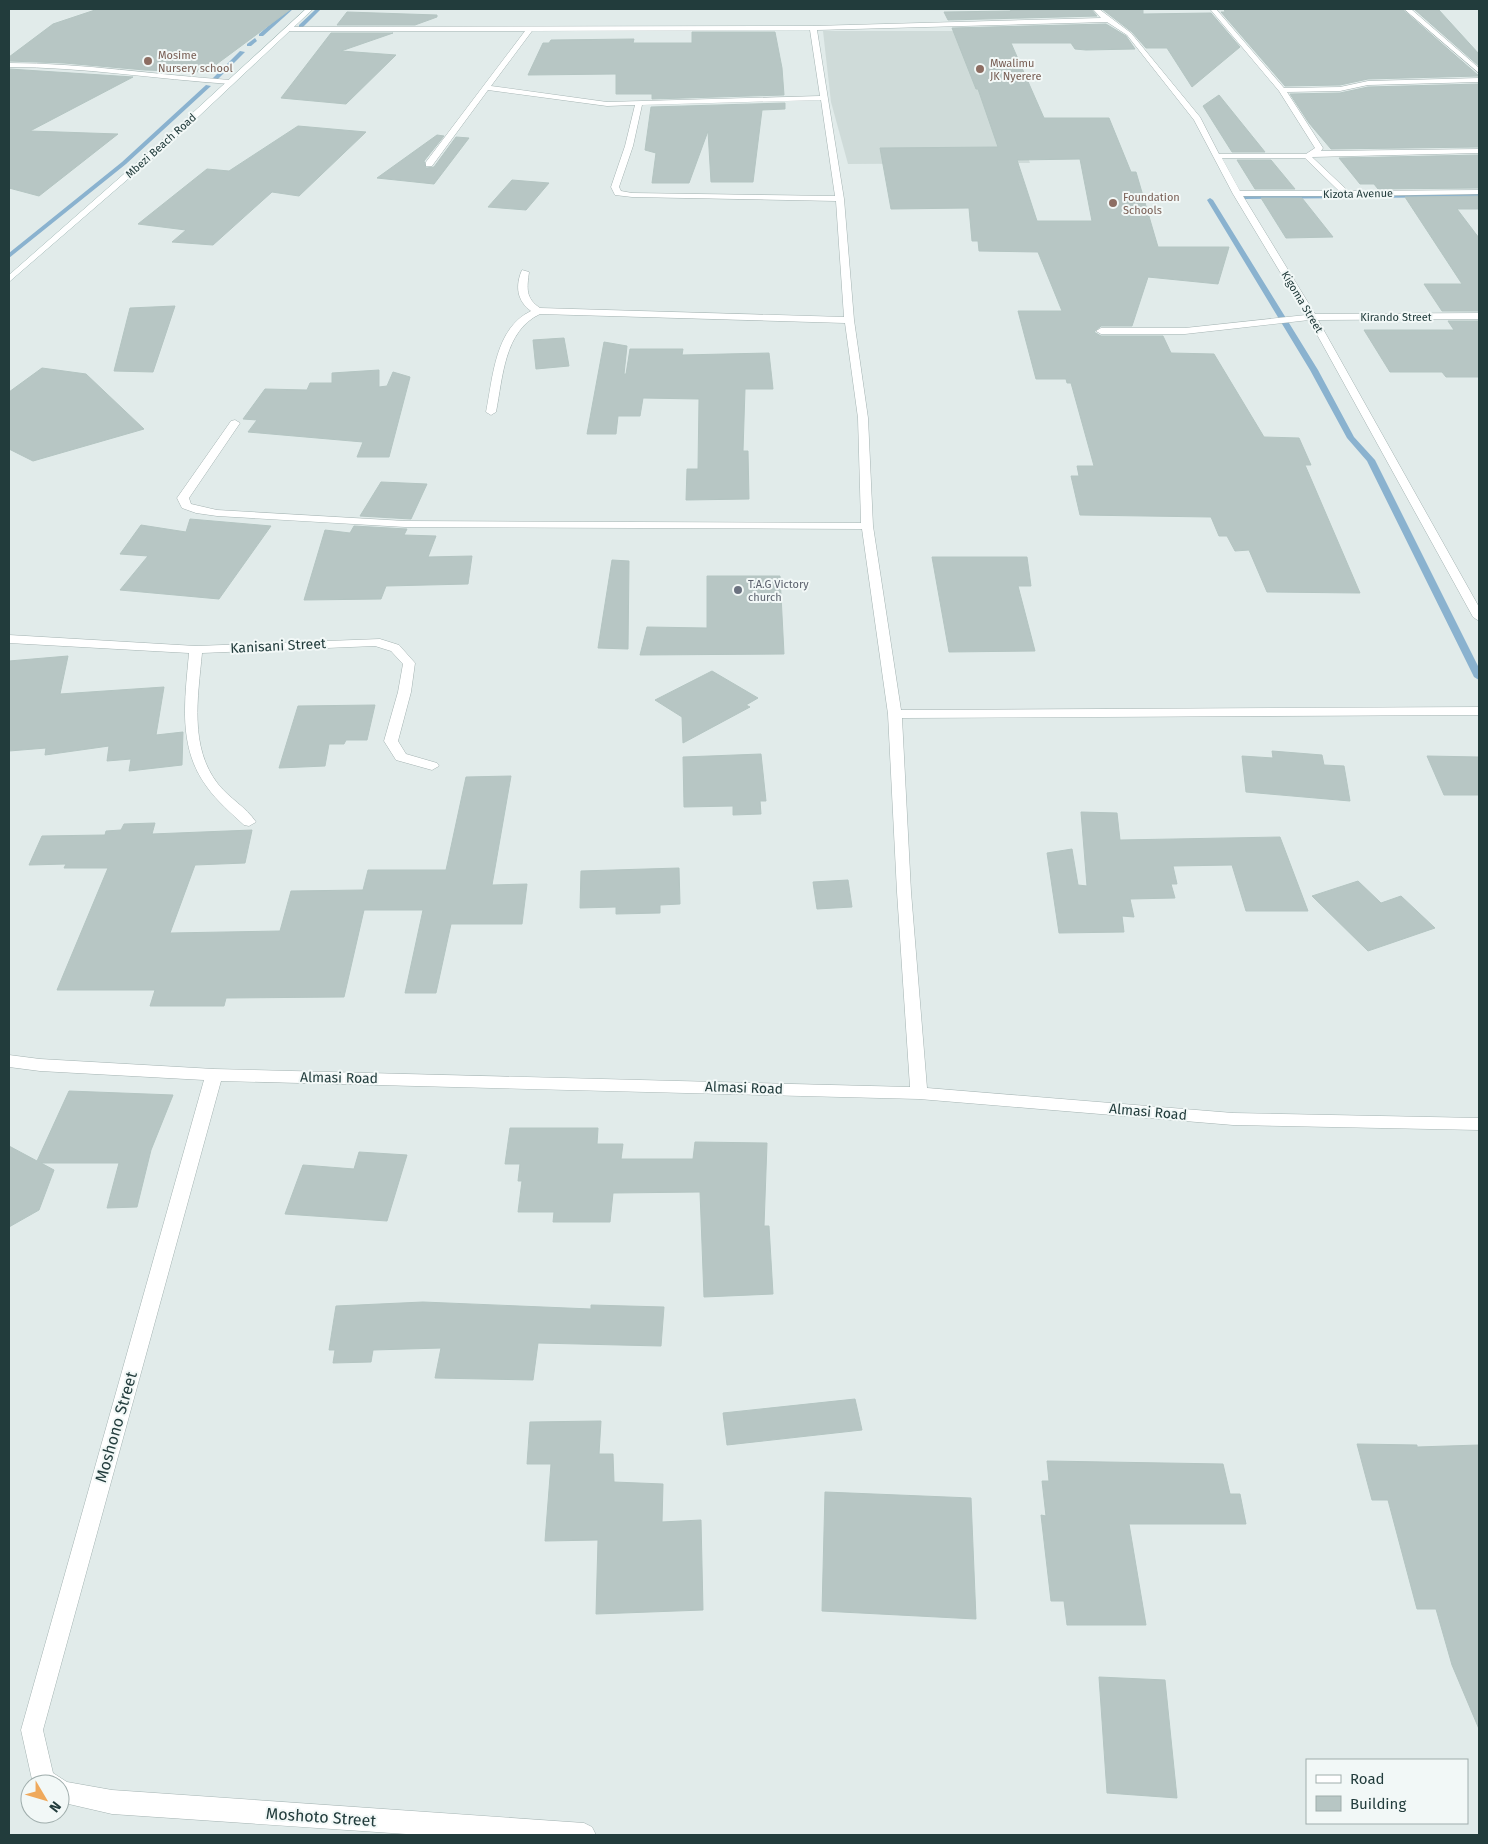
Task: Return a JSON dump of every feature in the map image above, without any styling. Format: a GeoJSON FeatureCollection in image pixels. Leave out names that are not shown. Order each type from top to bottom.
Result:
{"type":"FeatureCollection","features":[{"type":"Feature","properties":{"kind":"street","name":"Mbezi Beach Road"},"geometry":{"type":"LineString","coordinates":[[9,278],[178,132],[310,9]]}},
{"type":"Feature","properties":{"kind":"street","name":"Kigoma Street"},"geometry":{"type":"LineString","coordinates":[[1096,9],[1106,20],[1129,34],[1197,119],[1238,194],[1312,317],[1479,617]]}},
{"type":"Feature","properties":{"kind":"street"},"geometry":{"type":"LineString","coordinates":[[1213,9],[1282,90],[1319,148],[1316,153]]}},
{"type":"Feature","properties":{"kind":"street"},"geometry":{"type":"LineString","coordinates":[[1407,9],[1479,71]]}},
{"type":"Feature","properties":{"kind":"street"},"geometry":{"type":"LineString","coordinates":[[289,29],[813,28],[1106,20]]}},
{"type":"Feature","properties":{"kind":"street"},"geometry":{"type":"LineString","coordinates":[[813,28],[840,199],[849,320],[863,418],[867,526],[896,714],[904,892],[919,1093]]}},
{"type":"Feature","properties":{"kind":"street"},"geometry":{"type":"LineString","coordinates":[[429,164],[488,88],[530,29]]}},
{"type":"Feature","properties":{"kind":"street"},"geometry":{"type":"LineString","coordinates":[[9,65],[56,65],[168,78],[230,82]]}},
{"type":"Feature","properties":{"kind":"street"},"geometry":{"type":"LineString","coordinates":[[1282,90],[1340,89],[1368,83],[1479,80]]}},
{"type":"Feature","properties":{"kind":"street"},"geometry":{"type":"LineString","coordinates":[[488,88],[607,104],[823,98]]}},
{"type":"Feature","properties":{"kind":"street"},"geometry":{"type":"LineString","coordinates":[[639,104],[629,146],[615,187],[618,193],[632,195],[840,199]]}},
{"type":"Feature","properties":{"kind":"street"},"geometry":{"type":"LineString","coordinates":[[1217,156],[1306,156],[1316,153],[1479,151]]}},
{"type":"Feature","properties":{"kind":"street"},"geometry":{"type":"LineString","coordinates":[[1306,156],[1348,195]]}},
{"type":"Feature","properties":{"kind":"street","name":"Kizota Avenue"},"geometry":{"type":"LineString","coordinates":[[1238,194],[1348,195],[1479,192]]}},
{"type":"Feature","properties":{"kind":"street"},"geometry":{"type":"LineString","coordinates":[[525,272],[522,296],[526,304],[538,311]]}},
{"type":"Feature","properties":{"kind":"street"},"geometry":{"type":"LineString","coordinates":[[491,412],[510,335],[526,315],[538,311],[849,320]]}},
{"type":"Feature","properties":{"kind":"street","name":"Kirando Street"},"geometry":{"type":"LineString","coordinates":[[1101,331],[1185,331],[1312,317],[1479,316]]}},
{"type":"Feature","properties":{"kind":"street"},"geometry":{"type":"LineString","coordinates":[[235,423],[183,498],[186,506],[196,510],[217,513],[405,524],[867,526]]}},
{"type":"Feature","properties":{"kind":"street","name":"Kanisani Street"},"geometry":{"type":"LineString","coordinates":[[9,639],[196,650],[376,642],[395,648],[409,663],[409,678],[392,741],[401,757],[432,766]]}},
{"type":"Feature","properties":{"kind":"street"},"geometry":{"type":"LineString","coordinates":[[196,650],[190,717],[191,743],[207,778],[249,822]]}},
{"type":"Feature","properties":{"kind":"street"},"geometry":{"type":"LineString","coordinates":[[896,714],[1479,711]]}},
{"type":"Feature","properties":{"kind":"street","name":"Almasi Road"},"geometry":{"type":"LineString","coordinates":[[9,1061],[40,1066],[214,1075],[919,1093],[1233,1119],[1479,1124]]}},
{"type":"Feature","properties":{"kind":"street","name":"Moshono Street"},"geometry":{"type":"LineString","coordinates":[[47,1774],[32,1730],[214,1075]]}},
{"type":"Feature","properties":{"kind":"street","name":"Moshoto Street"},"geometry":{"type":"LineString","coordinates":[[70,1794],[112,1802],[584,1835]]}},
{"type":"Feature","properties":{"kind":"shaded area"},"geometry":{"type":"Polygon","coordinates":[[[823,31],[982,31],[1030,163],[848,164],[831,102],[823,31]]]}},
{"type":"Feature","properties":{"kind":"building"},"geometry":{"type":"Polygon","coordinates":[[[98,9],[291,9],[206,72],[9,61],[9,57],[53,24],[98,9]]]}},
{"type":"Feature","properties":{"kind":"building"},"geometry":{"type":"Polygon","coordinates":[[[1010,9],[1091,9],[1097,16],[948,20],[944,12],[1011,11],[1010,9]]]}},
{"type":"Feature","properties":{"kind":"building"},"geometry":{"type":"Polygon","coordinates":[[[1102,9],[1143,9],[1143,14],[1211,13],[1240,47],[1192,87],[1167,48],[1146,48],[1132,32],[1102,9]]]}},
{"type":"Feature","properties":{"kind":"building"},"geometry":{"type":"Polygon","coordinates":[[[1224,9],[1402,9],[1479,76],[1368,79],[1340,85],[1285,86],[1221,12],[1225,12],[1224,9]]]}},
{"type":"Feature","properties":{"kind":"building"},"geometry":{"type":"Polygon","coordinates":[[[1414,9],[1438,9],[1479,54],[1479,66],[1414,9]]]}},
{"type":"Feature","properties":{"kind":"building"},"geometry":{"type":"Polygon","coordinates":[[[347,12],[437,15],[437,17],[415,25],[337,25],[347,12]]]}},
{"type":"Feature","properties":{"kind":"building"},"geometry":{"type":"Polygon","coordinates":[[[1106,24],[1126,36],[1135,49],[1086,50],[1075,49],[1071,43],[1011,43],[1044,118],[1109,118],[1131,172],[1136,172],[1158,247],[1229,247],[1218,284],[1148,277],[1132,326],[1101,326],[1094,332],[1101,336],[1163,336],[1171,353],[1214,354],[1264,437],[1299,438],[1311,465],[1305,465],[1360,593],[1267,592],[1249,550],[1235,551],[1227,536],[1219,536],[1211,517],[1080,515],[1071,476],[1079,476],[1077,466],[1094,466],[1071,383],[1067,383],[1066,379],[1036,379],[1018,311],[1062,311],[1038,252],[979,251],[978,241],[972,241],[969,208],[891,209],[880,148],[998,147],[978,89],[976,89],[952,28],[1106,24]],[[1080,159],[1017,160],[1037,221],[1092,221],[1080,159]]]}},
{"type":"Feature","properties":{"kind":"building"},"geometry":{"type":"Polygon","coordinates":[[[692,32],[775,32],[782,68],[784,95],[652,99],[652,94],[616,94],[616,74],[528,75],[543,43],[549,43],[551,40],[634,39],[633,43],[692,43],[692,32]]]}},
{"type":"Feature","properties":{"kind":"building"},"geometry":{"type":"Polygon","coordinates":[[[331,33],[393,33],[341,51],[396,55],[346,104],[281,98],[331,33]]]}},
{"type":"Feature","properties":{"kind":"building"},"geometry":{"type":"Polygon","coordinates":[[[9,69],[133,77],[30,131],[118,134],[39,196],[9,188],[9,69]]]}},
{"type":"Feature","properties":{"kind":"building"},"geometry":{"type":"Polygon","coordinates":[[[1479,84],[1479,147],[1331,149],[1309,123],[1290,94],[1340,93],[1368,87],[1479,84]]]}},
{"type":"Feature","properties":{"kind":"building"},"geometry":{"type":"Polygon","coordinates":[[[1219,95],[1265,152],[1232,152],[1203,106],[1219,95]]]}},
{"type":"Feature","properties":{"kind":"building"},"geometry":{"type":"Polygon","coordinates":[[[785,103],[785,109],[762,110],[753,182],[711,182],[708,131],[689,183],[652,183],[656,153],[645,150],[651,107],[785,103]]]}},
{"type":"Feature","properties":{"kind":"building"},"geometry":{"type":"Polygon","coordinates":[[[298,126],[366,132],[299,196],[272,192],[213,245],[172,242],[186,230],[138,224],[207,169],[229,171],[298,126]]]}},
{"type":"Feature","properties":{"kind":"building"},"geometry":{"type":"Polygon","coordinates":[[[437,135],[444,136],[424,161],[426,168],[434,167],[456,137],[469,138],[434,184],[377,178],[437,135]]]}},
{"type":"Feature","properties":{"kind":"building"},"geometry":{"type":"Polygon","coordinates":[[[1479,155],[1479,188],[1378,189],[1374,184],[1360,184],[1339,158],[1479,155]]]}},
{"type":"Feature","properties":{"kind":"building"},"geometry":{"type":"Polygon","coordinates":[[[1237,160],[1271,160],[1295,189],[1255,189],[1237,160]]]}},
{"type":"Feature","properties":{"kind":"building"},"geometry":{"type":"Polygon","coordinates":[[[512,180],[549,183],[526,210],[488,207],[512,180]]]}},
{"type":"Feature","properties":{"kind":"building"},"geometry":{"type":"Polygon","coordinates":[[[1479,196],[1479,209],[1457,209],[1479,238],[1479,311],[1442,311],[1424,284],[1462,284],[1405,197],[1479,196]]]}},
{"type":"Feature","properties":{"kind":"building"},"geometry":{"type":"Polygon","coordinates":[[[1261,198],[1302,198],[1333,237],[1286,238],[1261,198]]]}},
{"type":"Feature","properties":{"kind":"building"},"geometry":{"type":"Polygon","coordinates":[[[175,306],[153,372],[114,371],[130,308],[175,306]]]}},
{"type":"Feature","properties":{"kind":"building"},"geometry":{"type":"Polygon","coordinates":[[[1448,321],[1479,321],[1479,377],[1446,377],[1442,372],[1390,372],[1364,330],[1454,330],[1448,321]]]}},
{"type":"Feature","properties":{"kind":"building"},"geometry":{"type":"Polygon","coordinates":[[[564,338],[569,366],[536,369],[533,340],[564,338]]]}},
{"type":"Feature","properties":{"kind":"building"},"geometry":{"type":"Polygon","coordinates":[[[604,342],[627,346],[624,374],[626,374],[630,349],[683,349],[682,355],[769,353],[773,389],[745,389],[743,451],[748,451],[749,499],[686,500],[687,469],[698,469],[699,399],[643,398],[640,416],[618,416],[616,434],[587,434],[604,342]]]}},
{"type":"Feature","properties":{"kind":"building"},"geometry":{"type":"Polygon","coordinates":[[[42,368],[86,374],[144,429],[33,461],[9,449],[9,392],[42,368]]]}},
{"type":"Feature","properties":{"kind":"building"},"geometry":{"type":"Polygon","coordinates":[[[379,370],[379,387],[387,386],[393,372],[410,377],[389,457],[357,457],[363,442],[248,432],[257,420],[243,419],[265,389],[307,390],[310,383],[332,383],[332,373],[379,370]]]}},
{"type":"Feature","properties":{"kind":"building"},"geometry":{"type":"Polygon","coordinates":[[[381,482],[427,484],[411,519],[360,516],[381,482]]]}},
{"type":"Feature","properties":{"kind":"building"},"geometry":{"type":"Polygon","coordinates":[[[190,519],[271,526],[219,599],[120,590],[148,556],[120,554],[141,525],[186,532],[190,519]]]}},
{"type":"Feature","properties":{"kind":"building"},"geometry":{"type":"Polygon","coordinates":[[[354,526],[407,529],[404,535],[436,536],[428,557],[472,556],[468,584],[386,586],[381,599],[304,600],[325,530],[350,533],[354,526]]]}},
{"type":"Feature","properties":{"kind":"building"},"geometry":{"type":"Polygon","coordinates":[[[932,557],[1027,557],[1031,586],[1018,586],[1035,651],[949,652],[932,557]]]}},
{"type":"Feature","properties":{"kind":"building"},"geometry":{"type":"Polygon","coordinates":[[[612,560],[629,561],[628,649],[598,648],[612,560]]]}},
{"type":"Feature","properties":{"kind":"building"},"geometry":{"type":"Polygon","coordinates":[[[707,576],[780,576],[784,654],[640,655],[647,627],[707,628],[707,576]]]}},
{"type":"Feature","properties":{"kind":"building"},"geometry":{"type":"Polygon","coordinates":[[[68,656],[60,694],[164,687],[156,735],[183,732],[182,765],[129,771],[131,759],[107,761],[109,746],[45,755],[46,748],[9,751],[9,661],[68,656]]]}},
{"type":"Feature","properties":{"kind":"building"},"geometry":{"type":"Polygon","coordinates":[[[712,671],[758,698],[746,705],[750,707],[683,743],[682,717],[655,700],[712,671]]]}},
{"type":"Feature","properties":{"kind":"building"},"geometry":{"type":"Polygon","coordinates":[[[375,705],[367,740],[346,740],[344,744],[329,744],[325,766],[279,768],[298,706],[375,705]]]}},
{"type":"Feature","properties":{"kind":"building"},"geometry":{"type":"Polygon","coordinates":[[[1272,751],[1322,755],[1324,765],[1344,766],[1350,801],[1246,792],[1242,756],[1273,758],[1272,751]]]}},
{"type":"Feature","properties":{"kind":"building"},"geometry":{"type":"Polygon","coordinates":[[[761,754],[766,801],[760,801],[761,814],[733,815],[733,806],[684,807],[683,757],[761,754]]]}},
{"type":"Feature","properties":{"kind":"building"},"geometry":{"type":"Polygon","coordinates":[[[1427,756],[1479,757],[1479,795],[1444,795],[1427,756]]]}},
{"type":"Feature","properties":{"kind":"building"},"geometry":{"type":"Polygon","coordinates":[[[511,776],[492,885],[527,884],[522,924],[451,924],[436,993],[405,993],[423,910],[364,910],[344,997],[226,998],[224,1006],[150,1006],[155,990],[57,990],[108,868],[64,868],[66,864],[29,865],[42,836],[105,835],[106,831],[121,830],[124,824],[155,823],[152,834],[252,830],[245,863],[195,865],[170,933],[280,931],[291,891],[363,890],[368,870],[446,870],[466,777],[511,776]]]}},
{"type":"Feature","properties":{"kind":"building"},"geometry":{"type":"Polygon","coordinates":[[[1081,812],[1117,813],[1120,840],[1280,837],[1308,911],[1246,911],[1232,865],[1173,866],[1177,884],[1171,884],[1175,898],[1130,899],[1134,917],[1122,916],[1124,932],[1059,933],[1047,853],[1072,849],[1078,885],[1087,886],[1081,812]]]}},
{"type":"Feature","properties":{"kind":"building"},"geometry":{"type":"Polygon","coordinates":[[[679,868],[680,904],[660,905],[660,913],[616,914],[616,907],[580,908],[581,871],[679,868]]]}},
{"type":"Feature","properties":{"kind":"building"},"geometry":{"type":"Polygon","coordinates":[[[848,880],[852,907],[817,909],[813,882],[848,880]]]}},
{"type":"Feature","properties":{"kind":"building"},"geometry":{"type":"Polygon","coordinates":[[[1358,881],[1381,903],[1401,896],[1435,928],[1368,951],[1312,896],[1358,881]]]}},
{"type":"Feature","properties":{"kind":"building"},"geometry":{"type":"Polygon","coordinates":[[[69,1091],[173,1095],[151,1150],[137,1207],[107,1208],[119,1163],[41,1163],[54,1170],[39,1210],[9,1227],[9,1146],[37,1161],[69,1091]]]}},
{"type":"Feature","properties":{"kind":"building"},"geometry":{"type":"Polygon","coordinates":[[[510,1128],[598,1128],[597,1144],[623,1144],[621,1159],[693,1159],[695,1142],[767,1143],[764,1226],[769,1226],[773,1294],[704,1297],[700,1192],[613,1193],[610,1222],[553,1222],[554,1212],[518,1212],[522,1181],[518,1181],[520,1164],[505,1164],[510,1128]]]}},
{"type":"Feature","properties":{"kind":"building"},"geometry":{"type":"Polygon","coordinates":[[[359,1152],[407,1155],[387,1221],[285,1214],[303,1165],[354,1169],[359,1152]]]}},
{"type":"Feature","properties":{"kind":"building"},"geometry":{"type":"Polygon","coordinates":[[[423,1302],[591,1309],[591,1305],[664,1307],[661,1346],[538,1343],[533,1380],[435,1378],[441,1348],[373,1350],[371,1362],[333,1363],[335,1350],[329,1350],[336,1306],[423,1302]]]}},
{"type":"Feature","properties":{"kind":"building"},"geometry":{"type":"Polygon","coordinates":[[[855,1399],[862,1430],[727,1445],[723,1413],[855,1399]]]}},
{"type":"Feature","properties":{"kind":"building"},"geometry":{"type":"Polygon","coordinates":[[[601,1421],[599,1454],[613,1454],[614,1482],[663,1484],[662,1522],[701,1520],[703,1610],[596,1614],[598,1540],[545,1541],[551,1464],[527,1464],[530,1422],[601,1421]]]}},
{"type":"Feature","properties":{"kind":"building"},"geometry":{"type":"Polygon","coordinates":[[[1357,1444],[1417,1445],[1417,1447],[1479,1445],[1479,1729],[1452,1665],[1436,1609],[1417,1609],[1388,1500],[1372,1500],[1357,1444]]]}},
{"type":"Feature","properties":{"kind":"building"},"geometry":{"type":"Polygon","coordinates":[[[1047,1461],[1223,1464],[1230,1494],[1240,1494],[1246,1524],[1129,1524],[1146,1625],[1067,1625],[1064,1601],[1051,1601],[1041,1515],[1046,1516],[1042,1481],[1049,1481],[1047,1461]]]}},
{"type":"Feature","properties":{"kind":"building"},"geometry":{"type":"Polygon","coordinates":[[[825,1492],[971,1498],[976,1619],[822,1611],[825,1492]]]}},
{"type":"Feature","properties":{"kind":"building"},"geometry":{"type":"Polygon","coordinates":[[[1099,1677],[1165,1680],[1177,1798],[1107,1793],[1099,1677]]]}},
{"type":"Feature","properties":{"kind":"waterway"},"geometry":{"type":"LineString","coordinates":[[261,35],[291,9]]}},
{"type":"Feature","properties":{"kind":"waterway"},"geometry":{"type":"LineString","coordinates":[[301,26],[319,9]]}},
{"type":"Feature","properties":{"kind":"waterway"},"geometry":{"type":"LineString","coordinates":[[249,45],[255,40]]}},
{"type":"Feature","properties":{"kind":"waterway"},"geometry":{"type":"LineString","coordinates":[[214,80],[242,52]]}},
{"type":"Feature","properties":{"kind":"waterway"},"geometry":{"type":"LineString","coordinates":[[9,256],[124,163],[208,86]]}},
{"type":"Feature","properties":{"kind":"waterway"},"geometry":{"type":"LineString","coordinates":[[1245,197],[1479,195]]}},
{"type":"Feature","properties":{"kind":"waterway"},"geometry":{"type":"LineString","coordinates":[[1210,200],[1314,370],[1351,438],[1371,460],[1479,677]]}},
{"type":"Feature","properties":{"kind":"place","name":"Mosime Nursery school"},"geometry":{"type":"Point","coordinates":[148,61]}},
{"type":"Feature","properties":{"kind":"place","name":"Mwalimu JK Nyerere"},"geometry":{"type":"Point","coordinates":[980,69]}},
{"type":"Feature","properties":{"kind":"place","name":"Foundation Schools"},"geometry":{"type":"Point","coordinates":[1113,203]}},
{"type":"Feature","properties":{"kind":"place","name":"T.A.G Victory church"},"geometry":{"type":"Point","coordinates":[738,590]}}]}
